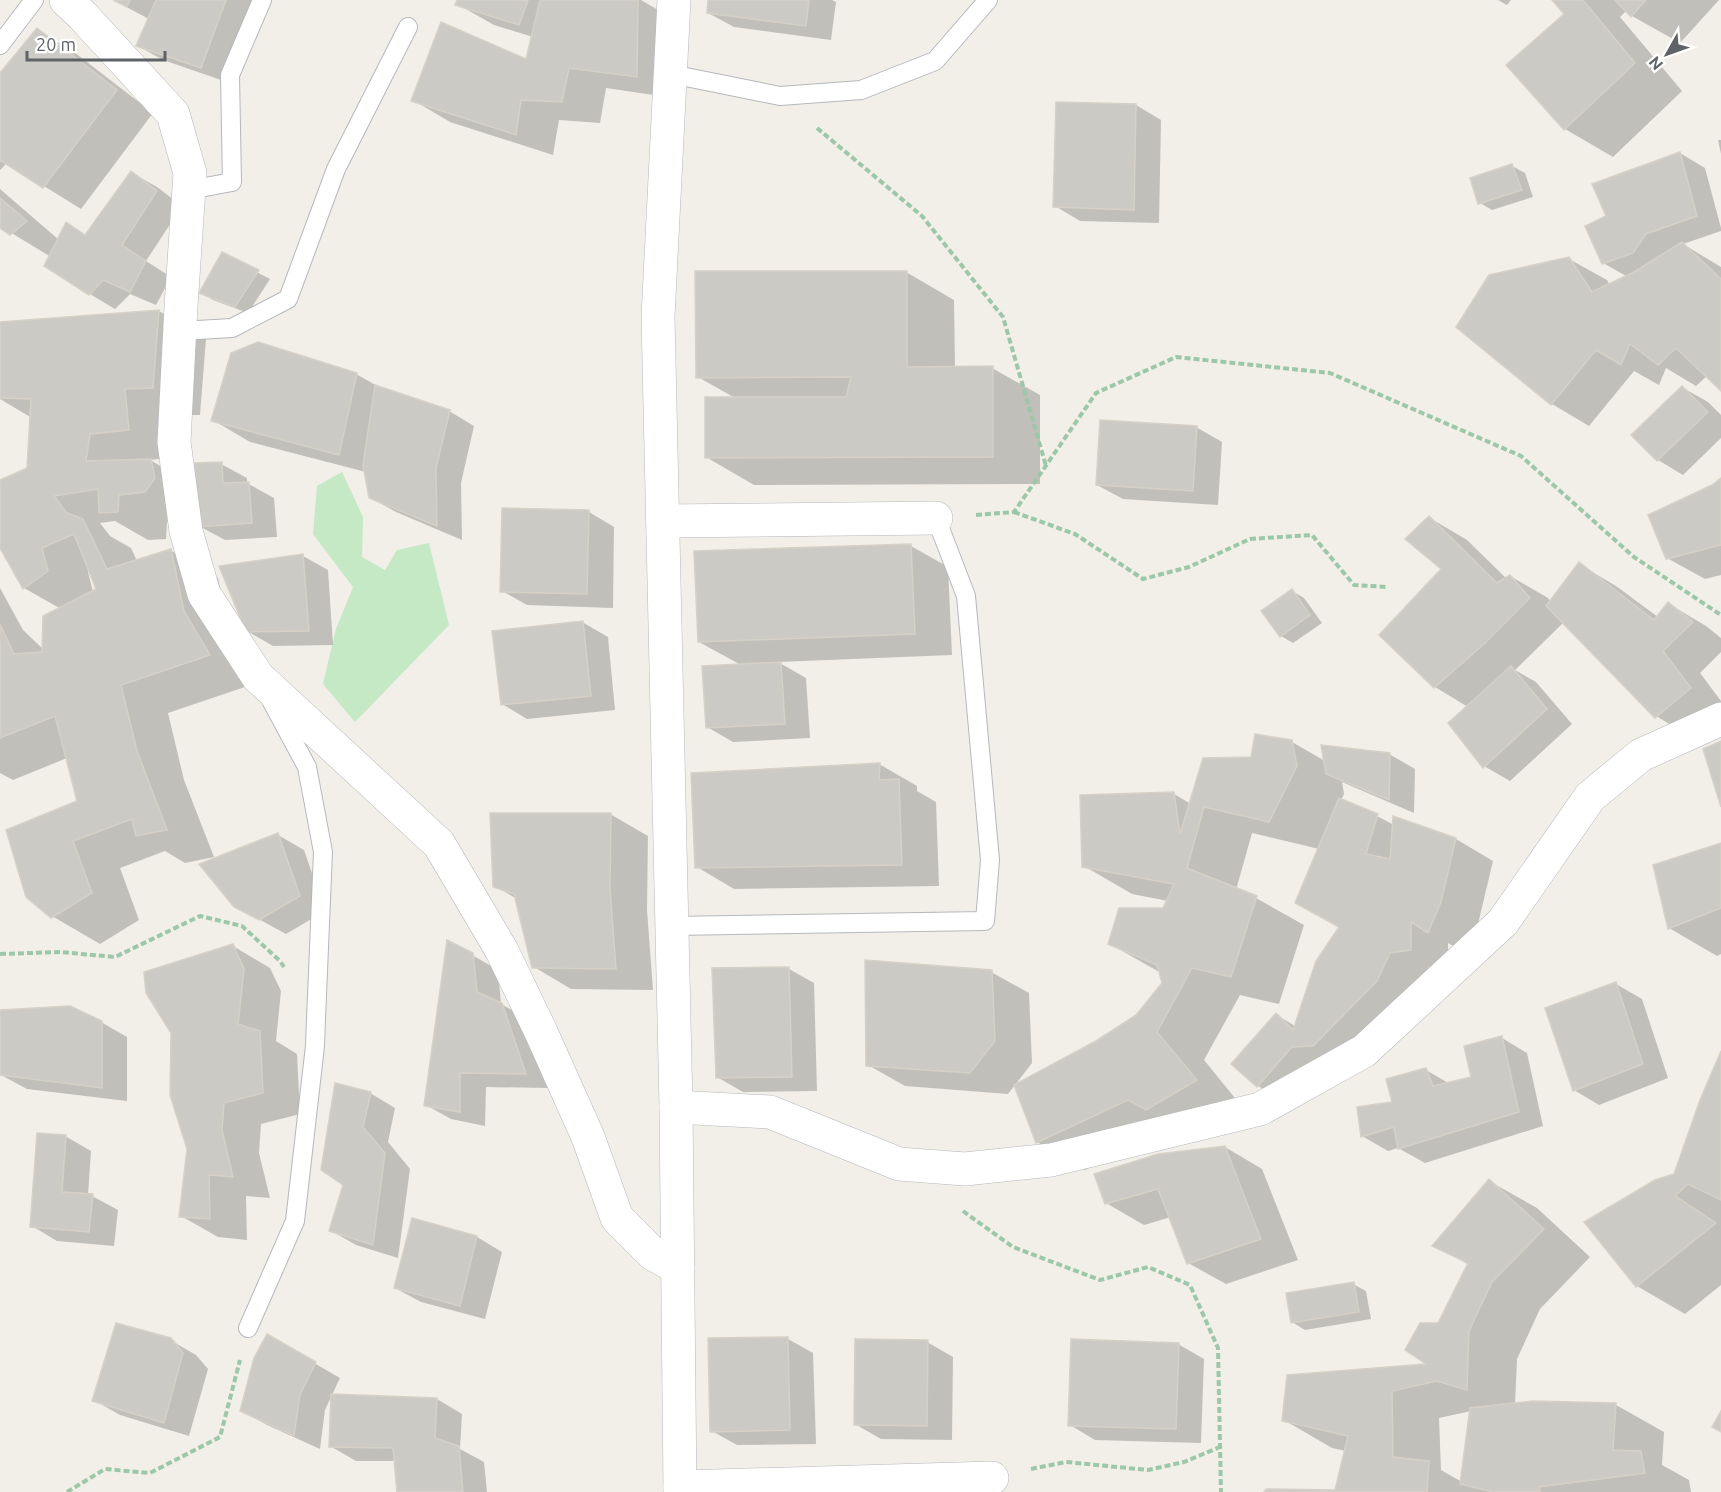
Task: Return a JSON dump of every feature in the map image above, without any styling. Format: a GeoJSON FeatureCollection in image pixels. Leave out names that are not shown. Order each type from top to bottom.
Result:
{"type":"FeatureCollection","features":[{"type":"Feature","properties":{"kind":"street"},"geometry":{"type":"LineString","coordinates":[[66,0],[173,114],[190,173],[174,442],[186,531],[204,594],[258,677],[439,844],[502,951],[541,1032],[588,1137],[617,1218],[653,1254],[678,1268]]}},
{"type":"Feature","properties":{"kind":"street"},"geometry":{"type":"LineString","coordinates":[[674,0],[658,317],[676,1107],[680,1490],[992,1478]]}},
{"type":"Feature","properties":{"kind":"street"},"geometry":{"type":"LineString","coordinates":[[663,520],[936,518]]}},
{"type":"Feature","properties":{"kind":"street"},"geometry":{"type":"LineString","coordinates":[[676,1107],[770,1112],[899,1164],[965,1169],[1051,1160],[1260,1109],[1364,1051],[1503,922],[1590,797],[1641,755],[1721,719]]}},
{"type":"Feature","properties":{"kind":"lane"},"geometry":{"type":"LineString","coordinates":[[0,45],[34,0]]}},
{"type":"Feature","properties":{"kind":"lane"},"geometry":{"type":"LineString","coordinates":[[189,190],[232,182],[230,75],[262,0]]}},
{"type":"Feature","properties":{"kind":"lane"},"geometry":{"type":"LineString","coordinates":[[671,74],[780,96],[861,90],[935,61],[988,0]]}},
{"type":"Feature","properties":{"kind":"lane"},"geometry":{"type":"LineString","coordinates":[[180,331],[231,328],[288,299],[336,169],[408,27]]}},
{"type":"Feature","properties":{"kind":"lane"},"geometry":{"type":"LineString","coordinates":[[672,926],[986,921],[990,860],[966,596],[936,518]]}},
{"type":"Feature","properties":{"kind":"lane"},"geometry":{"type":"LineString","coordinates":[[249,1328],[295,1221],[315,1046],[322,852],[307,767],[258,677]]}},
{"type":"Feature","properties":{"kind":"path"},"geometry":{"type":"LineString","coordinates":[[780,96],[922,216],[1003,316],[1047,466]]}},
{"type":"Feature","properties":{"kind":"path"},"geometry":{"type":"LineString","coordinates":[[1014,512],[1096,393],[1176,357],[1330,373],[1521,456],[1634,556],[1721,615]]}},
{"type":"Feature","properties":{"kind":"path"},"geometry":{"type":"LineString","coordinates":[[936,518],[1014,512],[1075,534],[1143,579],[1189,567],[1250,539],[1312,535],[1354,585],[1387,587]]}},
{"type":"Feature","properties":{"kind":"path"},"geometry":{"type":"LineString","coordinates":[[0,954],[60,952],[115,957],[200,916],[242,926],[280,961],[316,1019]]}},
{"type":"Feature","properties":{"kind":"path"},"geometry":{"type":"LineString","coordinates":[[956,1206],[1013,1247],[1100,1280],[1148,1267],[1190,1285],[1218,1348],[1221,1492]]}},
{"type":"Feature","properties":{"kind":"path"},"geometry":{"type":"LineString","coordinates":[[67,1492],[105,1469],[150,1473],[220,1437],[249,1328]]}},
{"type":"Feature","properties":{"kind":"path"},"geometry":{"type":"LineString","coordinates":[[992,1478],[1066,1462],[1148,1470],[1184,1462],[1220,1447]]}},
{"type":"Feature","properties":{"kind":"green space"},"geometry":{"type":"Polygon","coordinates":[[[342,472],[363,517],[362,557],[385,570],[397,550],[429,543],[449,625],[355,722],[323,684],[336,629],[353,587],[313,534],[317,486],[342,472]]]}},
{"type":"Feature","properties":{"kind":"building"},"geometry":{"type":"Polygon","coordinates":[[[113,0],[130,0],[127,7],[113,0]]]}},
{"type":"Feature","properties":{"kind":"building"},"geometry":{"type":"Polygon","coordinates":[[[156,0],[226,0],[201,68],[136,46],[156,0]]]}},
{"type":"Feature","properties":{"kind":"building"},"geometry":{"type":"Polygon","coordinates":[[[457,0],[528,0],[519,25],[455,5],[457,0]]]}},
{"type":"Feature","properties":{"kind":"building"},"geometry":{"type":"Polygon","coordinates":[[[540,0],[638,0],[637,77],[569,68],[562,102],[521,100],[516,135],[411,101],[441,22],[526,59],[540,0]]]}},
{"type":"Feature","properties":{"kind":"building"},"geometry":{"type":"Polygon","coordinates":[[[708,0],[809,0],[806,26],[707,13],[708,0]]]}},
{"type":"Feature","properties":{"kind":"building"},"geometry":{"type":"Polygon","coordinates":[[[1552,0],[1583,0],[1635,63],[1564,130],[1506,65],[1564,14],[1552,0]]]}},
{"type":"Feature","properties":{"kind":"building"},"geometry":{"type":"Polygon","coordinates":[[[1615,0],[1646,0],[1631,17],[1615,0]]]}},
{"type":"Feature","properties":{"kind":"building"},"geometry":{"type":"Polygon","coordinates":[[[37,28],[117,90],[43,188],[0,160],[0,73],[37,28]]]}},
{"type":"Feature","properties":{"kind":"building"},"geometry":{"type":"Polygon","coordinates":[[[1056,102],[1136,104],[1134,210],[1053,207],[1056,102]]]}},
{"type":"Feature","properties":{"kind":"building"},"geometry":{"type":"Polygon","coordinates":[[[1680,152],[1697,216],[1646,234],[1633,253],[1602,264],[1585,226],[1606,216],[1592,184],[1680,152]]]}},
{"type":"Feature","properties":{"kind":"building"},"geometry":{"type":"Polygon","coordinates":[[[1512,164],[1522,190],[1478,204],[1470,178],[1512,164]]]}},
{"type":"Feature","properties":{"kind":"building"},"geometry":{"type":"Polygon","coordinates":[[[131,171],[157,191],[122,245],[146,261],[130,292],[103,280],[89,295],[44,266],[66,222],[85,235],[131,171]]]}},
{"type":"Feature","properties":{"kind":"building"},"geometry":{"type":"Polygon","coordinates":[[[0,198],[27,221],[10,235],[0,228],[0,198]]]}},
{"type":"Feature","properties":{"kind":"building"},"geometry":{"type":"Polygon","coordinates":[[[1682,242],[1721,279],[1721,391],[1676,348],[1658,365],[1630,344],[1621,365],[1596,350],[1551,405],[1456,327],[1489,275],[1569,257],[1592,292],[1634,272],[1682,242]]]}},
{"type":"Feature","properties":{"kind":"building"},"geometry":{"type":"Polygon","coordinates":[[[222,252],[259,270],[235,307],[199,293],[222,252]]]}},
{"type":"Feature","properties":{"kind":"building"},"geometry":{"type":"Polygon","coordinates":[[[695,271],[907,271],[907,367],[993,366],[993,457],[705,458],[705,397],[846,397],[851,377],[696,378],[695,271]]]}},
{"type":"Feature","properties":{"kind":"building"},"geometry":{"type":"Polygon","coordinates":[[[159,310],[153,388],[125,389],[129,430],[90,434],[86,461],[151,459],[155,478],[145,492],[119,495],[118,512],[99,513],[98,489],[54,496],[67,513],[83,519],[107,569],[171,549],[184,611],[210,655],[121,685],[137,751],[167,830],[136,836],[132,819],[73,841],[92,893],[51,918],[26,897],[6,830],[77,801],[55,716],[0,738],[0,624],[14,654],[42,652],[43,616],[96,589],[74,534],[42,548],[48,571],[23,589],[0,548],[0,480],[27,468],[31,399],[0,398],[0,322],[159,310]]]}},
{"type":"Feature","properties":{"kind":"building"},"geometry":{"type":"Polygon","coordinates":[[[258,342],[357,373],[339,455],[211,421],[231,353],[258,342]]]}},
{"type":"Feature","properties":{"kind":"building"},"geometry":{"type":"Polygon","coordinates":[[[375,385],[450,410],[436,468],[437,526],[369,498],[363,465],[375,385]]]}},
{"type":"Feature","properties":{"kind":"building"},"geometry":{"type":"Polygon","coordinates":[[[1682,386],[1708,412],[1657,461],[1631,435],[1682,386]]]}},
{"type":"Feature","properties":{"kind":"building"},"geometry":{"type":"Polygon","coordinates":[[[1100,420],[1197,426],[1193,491],[1096,485],[1100,420]]]}},
{"type":"Feature","properties":{"kind":"building"},"geometry":{"type":"Polygon","coordinates":[[[222,462],[223,483],[249,482],[252,523],[198,527],[194,463],[222,462]]]}},
{"type":"Feature","properties":{"kind":"building"},"geometry":{"type":"Polygon","coordinates":[[[1721,478],[1721,545],[1666,559],[1648,515],[1712,485],[1721,478]]]}},
{"type":"Feature","properties":{"kind":"building"},"geometry":{"type":"Polygon","coordinates":[[[502,508],[589,510],[587,594],[500,592],[502,508]]]}},
{"type":"Feature","properties":{"kind":"building"},"geometry":{"type":"Polygon","coordinates":[[[1429,516],[1497,583],[1510,575],[1530,598],[1485,643],[1434,688],[1379,635],[1441,569],[1405,539],[1429,516]]]}},
{"type":"Feature","properties":{"kind":"building"},"geometry":{"type":"Polygon","coordinates":[[[911,544],[915,634],[698,642],[694,551],[911,544]]]}},
{"type":"Feature","properties":{"kind":"building"},"geometry":{"type":"Polygon","coordinates":[[[303,554],[309,631],[246,632],[219,566],[303,554]]]}},
{"type":"Feature","properties":{"kind":"building"},"geometry":{"type":"Polygon","coordinates":[[[1579,562],[1654,620],[1668,602],[1693,622],[1663,651],[1691,688],[1655,718],[1546,606],[1579,562]]]}},
{"type":"Feature","properties":{"kind":"building"},"geometry":{"type":"Polygon","coordinates":[[[1292,589],[1310,615],[1280,637],[1261,611],[1292,589]]]}},
{"type":"Feature","properties":{"kind":"building"},"geometry":{"type":"Polygon","coordinates":[[[583,621],[591,696],[501,705],[492,631],[583,621]]]}},
{"type":"Feature","properties":{"kind":"building"},"geometry":{"type":"Polygon","coordinates":[[[781,662],[785,724],[706,728],[702,666],[781,662]]]}},
{"type":"Feature","properties":{"kind":"building"},"geometry":{"type":"Polygon","coordinates":[[[1511,666],[1547,709],[1483,768],[1448,723],[1511,666]]]}},
{"type":"Feature","properties":{"kind":"building"},"geometry":{"type":"Polygon","coordinates":[[[1255,734],[1292,740],[1297,766],[1269,822],[1204,807],[1187,868],[1257,896],[1231,977],[1192,968],[1157,1032],[1197,1080],[1146,1110],[1128,1100],[1036,1143],[1014,1085],[1096,1041],[1136,1015],[1162,983],[1157,965],[1108,944],[1119,908],[1163,908],[1174,884],[1082,867],[1080,795],[1174,792],[1180,834],[1203,758],[1251,757],[1255,734]]]}},
{"type":"Feature","properties":{"kind":"building"},"geometry":{"type":"Polygon","coordinates":[[[1721,741],[1721,807],[1703,749],[1721,741]]]}},
{"type":"Feature","properties":{"kind":"building"},"geometry":{"type":"Polygon","coordinates":[[[1321,745],[1390,753],[1389,800],[1326,774],[1321,745]]]}},
{"type":"Feature","properties":{"kind":"building"},"geometry":{"type":"Polygon","coordinates":[[[880,763],[879,780],[899,779],[902,865],[695,868],[691,773],[880,763]]]}},
{"type":"Feature","properties":{"kind":"building"},"geometry":{"type":"Polygon","coordinates":[[[1339,798],[1378,814],[1366,854],[1390,859],[1393,816],[1456,838],[1441,902],[1428,933],[1411,922],[1411,950],[1390,953],[1377,981],[1313,1046],[1292,1047],[1257,1087],[1231,1064],[1276,1013],[1293,1030],[1316,961],[1339,927],[1295,903],[1339,798]]]}},
{"type":"Feature","properties":{"kind":"building"},"geometry":{"type":"Polygon","coordinates":[[[490,813],[611,813],[610,888],[616,969],[532,968],[514,894],[493,887],[490,813]]]}},
{"type":"Feature","properties":{"kind":"building"},"geometry":{"type":"Polygon","coordinates":[[[278,833],[300,896],[259,920],[234,907],[199,864],[278,833]]]}},
{"type":"Feature","properties":{"kind":"building"},"geometry":{"type":"Polygon","coordinates":[[[1721,843],[1721,908],[1668,929],[1653,865],[1721,843]]]}},
{"type":"Feature","properties":{"kind":"building"},"geometry":{"type":"Polygon","coordinates":[[[447,940],[473,953],[477,992],[502,1003],[526,1074],[460,1073],[460,1112],[424,1106],[447,940]]]}},
{"type":"Feature","properties":{"kind":"building"},"geometry":{"type":"Polygon","coordinates":[[[233,944],[244,969],[238,1024],[260,1031],[263,1093],[224,1103],[222,1130],[233,1177],[209,1175],[210,1219],[179,1217],[187,1149],[170,1095],[171,1033],[146,993],[144,972],[233,944]]]}},
{"type":"Feature","properties":{"kind":"building"},"geometry":{"type":"Polygon","coordinates":[[[865,960],[992,970],[995,1041],[970,1073],[866,1066],[865,960]]]}},
{"type":"Feature","properties":{"kind":"building"},"geometry":{"type":"Polygon","coordinates":[[[789,967],[792,1077],[716,1078],[712,968],[789,967]]]}},
{"type":"Feature","properties":{"kind":"building"},"geometry":{"type":"Polygon","coordinates":[[[1616,982],[1643,1064],[1573,1091],[1545,1008],[1616,982]]]}},
{"type":"Feature","properties":{"kind":"building"},"geometry":{"type":"Polygon","coordinates":[[[70,1006],[102,1021],[102,1088],[0,1075],[0,1010],[70,1006]]]}},
{"type":"Feature","properties":{"kind":"building"},"geometry":{"type":"Polygon","coordinates":[[[1502,1036],[1519,1112],[1398,1149],[1394,1127],[1361,1137],[1357,1107],[1392,1102],[1386,1079],[1426,1068],[1433,1086],[1471,1077],[1464,1046],[1502,1036]]]}},
{"type":"Feature","properties":{"kind":"building"},"geometry":{"type":"Polygon","coordinates":[[[1721,1051],[1721,1200],[1688,1184],[1675,1196],[1716,1223],[1636,1287],[1584,1222],[1655,1180],[1674,1174],[1700,1100],[1721,1051]]]}},
{"type":"Feature","properties":{"kind":"building"},"geometry":{"type":"Polygon","coordinates":[[[335,1083],[371,1092],[363,1127],[385,1153],[373,1245],[329,1231],[343,1185],[321,1170],[335,1083]]]}},
{"type":"Feature","properties":{"kind":"building"},"geometry":{"type":"Polygon","coordinates":[[[37,1133],[66,1135],[62,1192],[93,1194],[89,1232],[30,1227],[37,1133]]]}},
{"type":"Feature","properties":{"kind":"building"},"geometry":{"type":"Polygon","coordinates":[[[1225,1146],[1261,1239],[1187,1264],[1158,1189],[1105,1204],[1094,1174],[1158,1154],[1225,1146]]]}},
{"type":"Feature","properties":{"kind":"building"},"geometry":{"type":"Polygon","coordinates":[[[1489,1179],[1544,1229],[1492,1282],[1469,1331],[1467,1390],[1437,1381],[1392,1391],[1393,1457],[1429,1461],[1427,1492],[1264,1492],[1266,1489],[1335,1490],[1348,1436],[1282,1421],[1287,1375],[1426,1364],[1405,1350],[1420,1323],[1438,1323],[1468,1263],[1432,1246],[1489,1179]]]}},
{"type":"Feature","properties":{"kind":"building"},"geometry":{"type":"Polygon","coordinates":[[[412,1218],[477,1236],[460,1306],[394,1288],[412,1218]]]}},
{"type":"Feature","properties":{"kind":"building"},"geometry":{"type":"Polygon","coordinates":[[[1354,1282],[1359,1312],[1291,1323],[1286,1293],[1354,1282]]]}},
{"type":"Feature","properties":{"kind":"building"},"geometry":{"type":"Polygon","coordinates":[[[116,1323],[171,1338],[183,1353],[164,1423],[92,1401],[116,1323]]]}},
{"type":"Feature","properties":{"kind":"building"},"geometry":{"type":"Polygon","coordinates":[[[267,1334],[316,1362],[300,1395],[294,1436],[240,1411],[254,1358],[267,1334]]]}},
{"type":"Feature","properties":{"kind":"building"},"geometry":{"type":"Polygon","coordinates":[[[788,1337],[790,1430],[710,1432],[708,1338],[788,1337]]]}},
{"type":"Feature","properties":{"kind":"building"},"geometry":{"type":"Polygon","coordinates":[[[855,1339],[928,1340],[927,1426],[854,1425],[855,1339]]]}},
{"type":"Feature","properties":{"kind":"building"},"geometry":{"type":"Polygon","coordinates":[[[1071,1339],[1179,1343],[1176,1429],[1068,1426],[1071,1339]]]}},
{"type":"Feature","properties":{"kind":"building"},"geometry":{"type":"Polygon","coordinates":[[[331,1394],[437,1398],[435,1438],[459,1446],[463,1492],[397,1492],[393,1448],[329,1447],[331,1394]]]}},
{"type":"Feature","properties":{"kind":"building"},"geometry":{"type":"Polygon","coordinates":[[[1533,1401],[1616,1403],[1613,1450],[1641,1451],[1645,1473],[1539,1487],[1540,1492],[1493,1492],[1460,1484],[1470,1408],[1533,1401]]]}},
{"type":"Feature","properties":{"kind":"building"},"geometry":{"type":"Polygon","coordinates":[[[1721,1411],[1721,1432],[1712,1427],[1721,1411]]]}}]}
